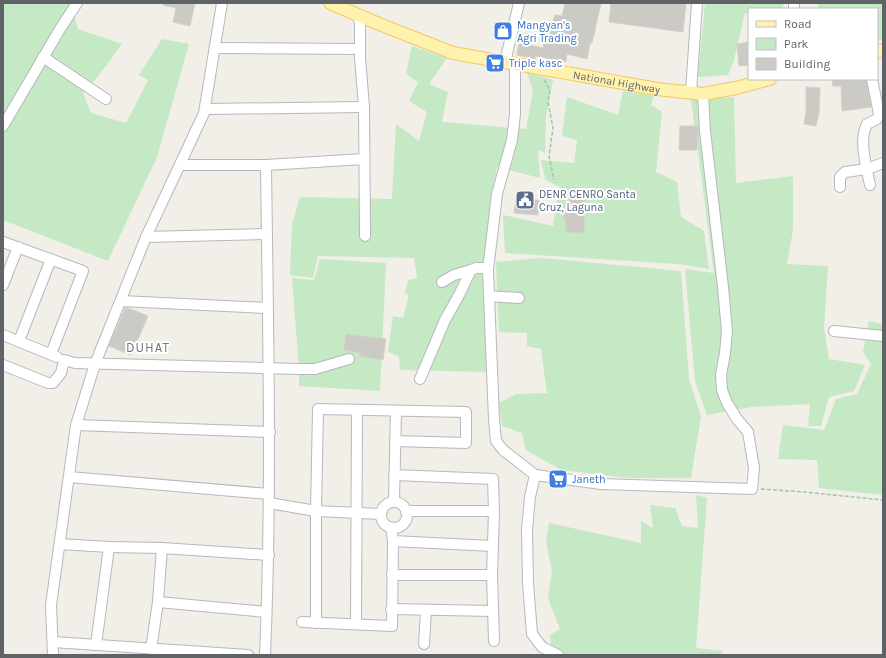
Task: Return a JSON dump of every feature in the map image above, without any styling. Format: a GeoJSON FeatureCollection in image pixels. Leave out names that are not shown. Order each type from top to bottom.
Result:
{"type":"FeatureCollection","features":[{"type":"Feature","properties":{"kind":"main road","name":"National Highway"},"geometry":{"type":"LineString","coordinates":[[330,3],[453,53],[657,89],[697,93],[736,88],[766,80]]}},
{"type":"Feature","properties":{"kind":"street"},"geometry":{"type":"LineString","coordinates":[[3,126],[43,57],[77,3]]}},
{"type":"Feature","properties":{"kind":"street"},"geometry":{"type":"LineString","coordinates":[[54,655],[51,606],[76,425],[95,364],[146,237],[206,109],[222,3]]}},
{"type":"Feature","properties":{"kind":"street"},"geometry":{"type":"LineString","coordinates":[[519,3],[510,63],[515,114],[512,140],[497,194],[488,268],[496,441],[503,450],[535,476],[601,484],[752,489],[754,468],[748,432],[737,419],[722,390],[721,374],[727,331],[705,131],[697,93],[697,3]]}},
{"type":"Feature","properties":{"kind":"street"},"geometry":{"type":"LineString","coordinates":[[358,14],[364,107],[365,236]]}},
{"type":"Feature","properties":{"kind":"street"},"geometry":{"type":"LineString","coordinates":[[215,48],[360,49]]}},
{"type":"Feature","properties":{"kind":"street"},"geometry":{"type":"LineString","coordinates":[[43,57],[106,99]]}},
{"type":"Feature","properties":{"kind":"street"},"geometry":{"type":"LineString","coordinates":[[870,185],[863,152],[865,127],[877,118],[879,114],[872,80]]}},
{"type":"Feature","properties":{"kind":"street"},"geometry":{"type":"LineString","coordinates":[[206,109],[364,107]]}},
{"type":"Feature","properties":{"kind":"street"},"geometry":{"type":"LineString","coordinates":[[180,165],[266,165],[364,159]]}},
{"type":"Feature","properties":{"kind":"street"},"geometry":{"type":"LineString","coordinates":[[840,187],[840,177],[845,172],[867,169],[883,163]]}},
{"type":"Feature","properties":{"kind":"street"},"geometry":{"type":"LineString","coordinates":[[265,655],[269,555],[270,432],[266,165]]}},
{"type":"Feature","properties":{"kind":"street"},"geometry":{"type":"LineString","coordinates":[[146,237],[267,234]]}},
{"type":"Feature","properties":{"kind":"street"},"geometry":{"type":"LineString","coordinates":[[3,242],[83,271],[51,354]]}},
{"type":"Feature","properties":{"kind":"street"},"geometry":{"type":"LineString","coordinates":[[3,285],[18,247]]}},
{"type":"Feature","properties":{"kind":"street"},"geometry":{"type":"LineString","coordinates":[[19,341],[50,259]]}},
{"type":"Feature","properties":{"kind":"street"},"geometry":{"type":"LineString","coordinates":[[442,282],[454,275],[476,268],[488,268]]}},
{"type":"Feature","properties":{"kind":"street"},"geometry":{"type":"LineString","coordinates":[[420,379],[444,320],[459,295],[470,270]]}},
{"type":"Feature","properties":{"kind":"street"},"geometry":{"type":"LineString","coordinates":[[489,296],[519,298]]}},
{"type":"Feature","properties":{"kind":"street"},"geometry":{"type":"LineString","coordinates":[[121,301],[267,308]]}},
{"type":"Feature","properties":{"kind":"street"},"geometry":{"type":"LineString","coordinates":[[834,331],[883,336]]}},
{"type":"Feature","properties":{"kind":"street"},"geometry":{"type":"LineString","coordinates":[[3,334],[64,360],[75,363],[299,369],[315,368],[349,359]]}},
{"type":"Feature","properties":{"kind":"street"},"geometry":{"type":"LineString","coordinates":[[3,365],[48,383],[53,383],[60,373],[64,360]]}},
{"type":"Feature","properties":{"kind":"street"},"geometry":{"type":"LineString","coordinates":[[316,623],[318,409],[466,412],[466,443],[395,441]]}},
{"type":"Feature","properties":{"kind":"street"},"geometry":{"type":"LineString","coordinates":[[356,624],[355,513],[357,410]]}},
{"type":"Feature","properties":{"kind":"street"},"geometry":{"type":"LineString","coordinates":[[394,502],[396,411]]}},
{"type":"Feature","properties":{"kind":"street"},"geometry":{"type":"LineString","coordinates":[[76,425],[270,432]]}},
{"type":"Feature","properties":{"kind":"street"},"geometry":{"type":"LineString","coordinates":[[394,475],[493,478],[494,511],[492,575],[494,641]]}},
{"type":"Feature","properties":{"kind":"street"},"geometry":{"type":"LineString","coordinates":[[535,476],[530,497],[527,530],[528,583],[532,634],[542,647],[558,655]]}},
{"type":"Feature","properties":{"kind":"street"},"geometry":{"type":"LineString","coordinates":[[69,477],[269,498],[316,511],[381,514]]}},
{"type":"Feature","properties":{"kind":"street"},"geometry":{"type":"LineString","coordinates":[[394,502],[402,505],[406,511],[406,518],[402,524],[396,527],[391,527],[383,522],[381,514],[385,506],[394,502]]}},
{"type":"Feature","properties":{"kind":"street"},"geometry":{"type":"LineString","coordinates":[[406,511],[494,511]]}},
{"type":"Feature","properties":{"kind":"street"},"geometry":{"type":"LineString","coordinates":[[302,622],[392,626],[393,541],[391,527]]}},
{"type":"Feature","properties":{"kind":"street"},"geometry":{"type":"LineString","coordinates":[[393,541],[493,546]]}},
{"type":"Feature","properties":{"kind":"street"},"geometry":{"type":"LineString","coordinates":[[60,544],[162,548],[269,555]]}},
{"type":"Feature","properties":{"kind":"street"},"geometry":{"type":"LineString","coordinates":[[96,644],[109,547]]}},
{"type":"Feature","properties":{"kind":"street"},"geometry":{"type":"LineString","coordinates":[[151,649],[158,602],[162,548]]}},
{"type":"Feature","properties":{"kind":"street"},"geometry":{"type":"LineString","coordinates":[[392,575],[492,575]]}},
{"type":"Feature","properties":{"kind":"street"},"geometry":{"type":"LineString","coordinates":[[158,602],[266,612]]}},
{"type":"Feature","properties":{"kind":"street"},"geometry":{"type":"LineString","coordinates":[[392,609],[493,612]]}},
{"type":"Feature","properties":{"kind":"street"},"geometry":{"type":"LineString","coordinates":[[424,644],[426,610]]}},
{"type":"Feature","properties":{"kind":"street"},"geometry":{"type":"LineString","coordinates":[[53,642],[248,655]]}},
{"type":"Feature","properties":{"kind":"path"},"geometry":{"type":"LineString","coordinates":[[538,67],[550,90],[548,102],[553,128],[548,156],[554,180]]}},
{"type":"Feature","properties":{"kind":"path"},"geometry":{"type":"LineString","coordinates":[[752,489],[804,492],[883,500]]}},
{"type":"Feature","properties":{"kind":"green space"},"geometry":{"type":"Polygon","coordinates":[[[3,3],[71,3],[78,29],[122,44],[99,75],[83,93],[91,113],[126,123],[148,80],[139,75],[162,39],[189,44],[157,157],[108,261],[3,220],[3,3]]]}},
{"type":"Feature","properties":{"kind":"green space"},"geometry":{"type":"Polygon","coordinates":[[[705,3],[785,3],[782,8],[748,8],[748,13],[745,13],[734,60],[728,75],[698,77],[705,3]]]}},
{"type":"Feature","properties":{"kind":"green space"},"geometry":{"type":"Polygon","coordinates":[[[818,3],[883,3],[883,40],[878,41],[878,8],[818,8],[818,3]]]}},
{"type":"Feature","properties":{"kind":"green space"},"geometry":{"type":"Polygon","coordinates":[[[412,46],[447,58],[429,84],[448,92],[442,122],[526,129],[533,91],[527,72],[553,80],[546,116],[545,153],[538,150],[540,178],[497,167],[492,191],[483,262],[487,372],[400,370],[399,357],[388,352],[393,316],[403,318],[409,295],[404,293],[409,280],[417,278],[414,258],[318,256],[313,278],[290,275],[292,224],[300,197],[392,199],[396,124],[419,141],[427,112],[409,101],[418,82],[406,74],[412,46]]]}},
{"type":"Feature","properties":{"kind":"green space"},"geometry":{"type":"Polygon","coordinates":[[[623,91],[654,96],[651,105],[662,112],[656,172],[677,182],[681,217],[704,231],[709,269],[678,264],[505,253],[503,215],[553,226],[559,187],[545,179],[541,160],[574,163],[577,140],[562,136],[567,97],[618,115],[623,91]]]}},
{"type":"Feature","properties":{"kind":"green space"},"geometry":{"type":"Polygon","coordinates":[[[734,97],[736,183],[793,176],[793,230],[787,264],[828,266],[824,327],[829,359],[865,365],[854,391],[829,397],[821,426],[808,426],[810,404],[752,407],[707,415],[695,381],[685,269],[714,273],[691,99],[734,97]]]}},
{"type":"Feature","properties":{"kind":"green space"},"geometry":{"type":"Polygon","coordinates":[[[542,258],[681,271],[689,379],[701,416],[691,478],[629,478],[561,470],[526,450],[522,433],[502,426],[499,403],[516,394],[547,393],[541,349],[527,346],[527,333],[499,332],[496,262],[542,258]]]}},
{"type":"Feature","properties":{"kind":"green space"},"geometry":{"type":"Polygon","coordinates":[[[320,259],[386,263],[380,391],[299,386],[292,278],[314,280],[320,259]]]}},
{"type":"Feature","properties":{"kind":"green space"},"geometry":{"type":"Polygon","coordinates":[[[869,321],[883,324],[883,495],[819,488],[817,460],[778,459],[783,425],[824,430],[836,399],[857,394],[871,364],[863,352],[869,321]]]}},
{"type":"Feature","properties":{"kind":"green space"},"geometry":{"type":"Polygon","coordinates":[[[696,495],[707,498],[696,648],[722,651],[722,655],[564,655],[551,645],[550,635],[560,629],[548,598],[552,571],[546,542],[549,523],[641,543],[641,521],[653,528],[650,505],[675,508],[682,526],[698,528],[696,495]]]}},
{"type":"Feature","properties":{"kind":"building"},"geometry":{"type":"Polygon","coordinates":[[[163,3],[195,3],[190,26],[173,22],[176,8],[163,5],[163,3]]]}},
{"type":"Feature","properties":{"kind":"building"},"geometry":{"type":"Polygon","coordinates":[[[565,3],[601,3],[587,59],[567,54],[566,62],[536,56],[535,59],[517,55],[519,43],[543,48],[545,37],[549,38],[555,15],[562,16],[565,3]]]}},
{"type":"Feature","properties":{"kind":"building"},"geometry":{"type":"Polygon","coordinates":[[[611,3],[686,3],[683,32],[609,22],[611,3]]]}},
{"type":"Feature","properties":{"kind":"building"},"geometry":{"type":"Polygon","coordinates":[[[748,42],[748,65],[739,66],[737,44],[748,42]]]}},
{"type":"Feature","properties":{"kind":"building"},"geometry":{"type":"Polygon","coordinates":[[[833,80],[866,80],[871,107],[842,111],[841,86],[832,86],[833,80]]]}},
{"type":"Feature","properties":{"kind":"building"},"geometry":{"type":"Polygon","coordinates":[[[806,87],[820,88],[819,112],[816,126],[804,124],[806,112],[806,87]]]}},
{"type":"Feature","properties":{"kind":"building"},"geometry":{"type":"Polygon","coordinates":[[[680,126],[698,126],[697,150],[679,150],[680,126]]]}},
{"type":"Feature","properties":{"kind":"building"},"geometry":{"type":"Polygon","coordinates":[[[571,187],[587,189],[584,207],[584,233],[566,232],[566,221],[564,221],[565,206],[569,206],[571,187]]]}},
{"type":"Feature","properties":{"kind":"building"},"geometry":{"type":"Polygon","coordinates":[[[516,198],[539,200],[538,215],[514,213],[516,198]]]}},
{"type":"Feature","properties":{"kind":"building"},"geometry":{"type":"Polygon","coordinates":[[[125,308],[148,316],[131,355],[109,346],[125,308]]]}},
{"type":"Feature","properties":{"kind":"building"},"geometry":{"type":"Polygon","coordinates":[[[346,334],[386,339],[383,360],[359,356],[360,353],[344,350],[346,334]]]}},
{"type":"Feature","properties":{"kind":"place","name":"Mangyan's Agri Trading"},"geometry":{"type":"Point","coordinates":[503,31]}},
{"type":"Feature","properties":{"kind":"place","name":"Triple kasc"},"geometry":{"type":"Point","coordinates":[495,63]}},
{"type":"Feature","properties":{"kind":"place","name":"DENR CENRO Santa Cruz, Laguna"},"geometry":{"type":"Point","coordinates":[525,200]}},
{"type":"Feature","properties":{"kind":"place","name":"Janeth"},"geometry":{"type":"Point","coordinates":[558,479]}},
{"type":"Feature","properties":{"kind":"district","name":"DUHAT"},"geometry":{"type":"Point","coordinates":[148,347]}}]}
